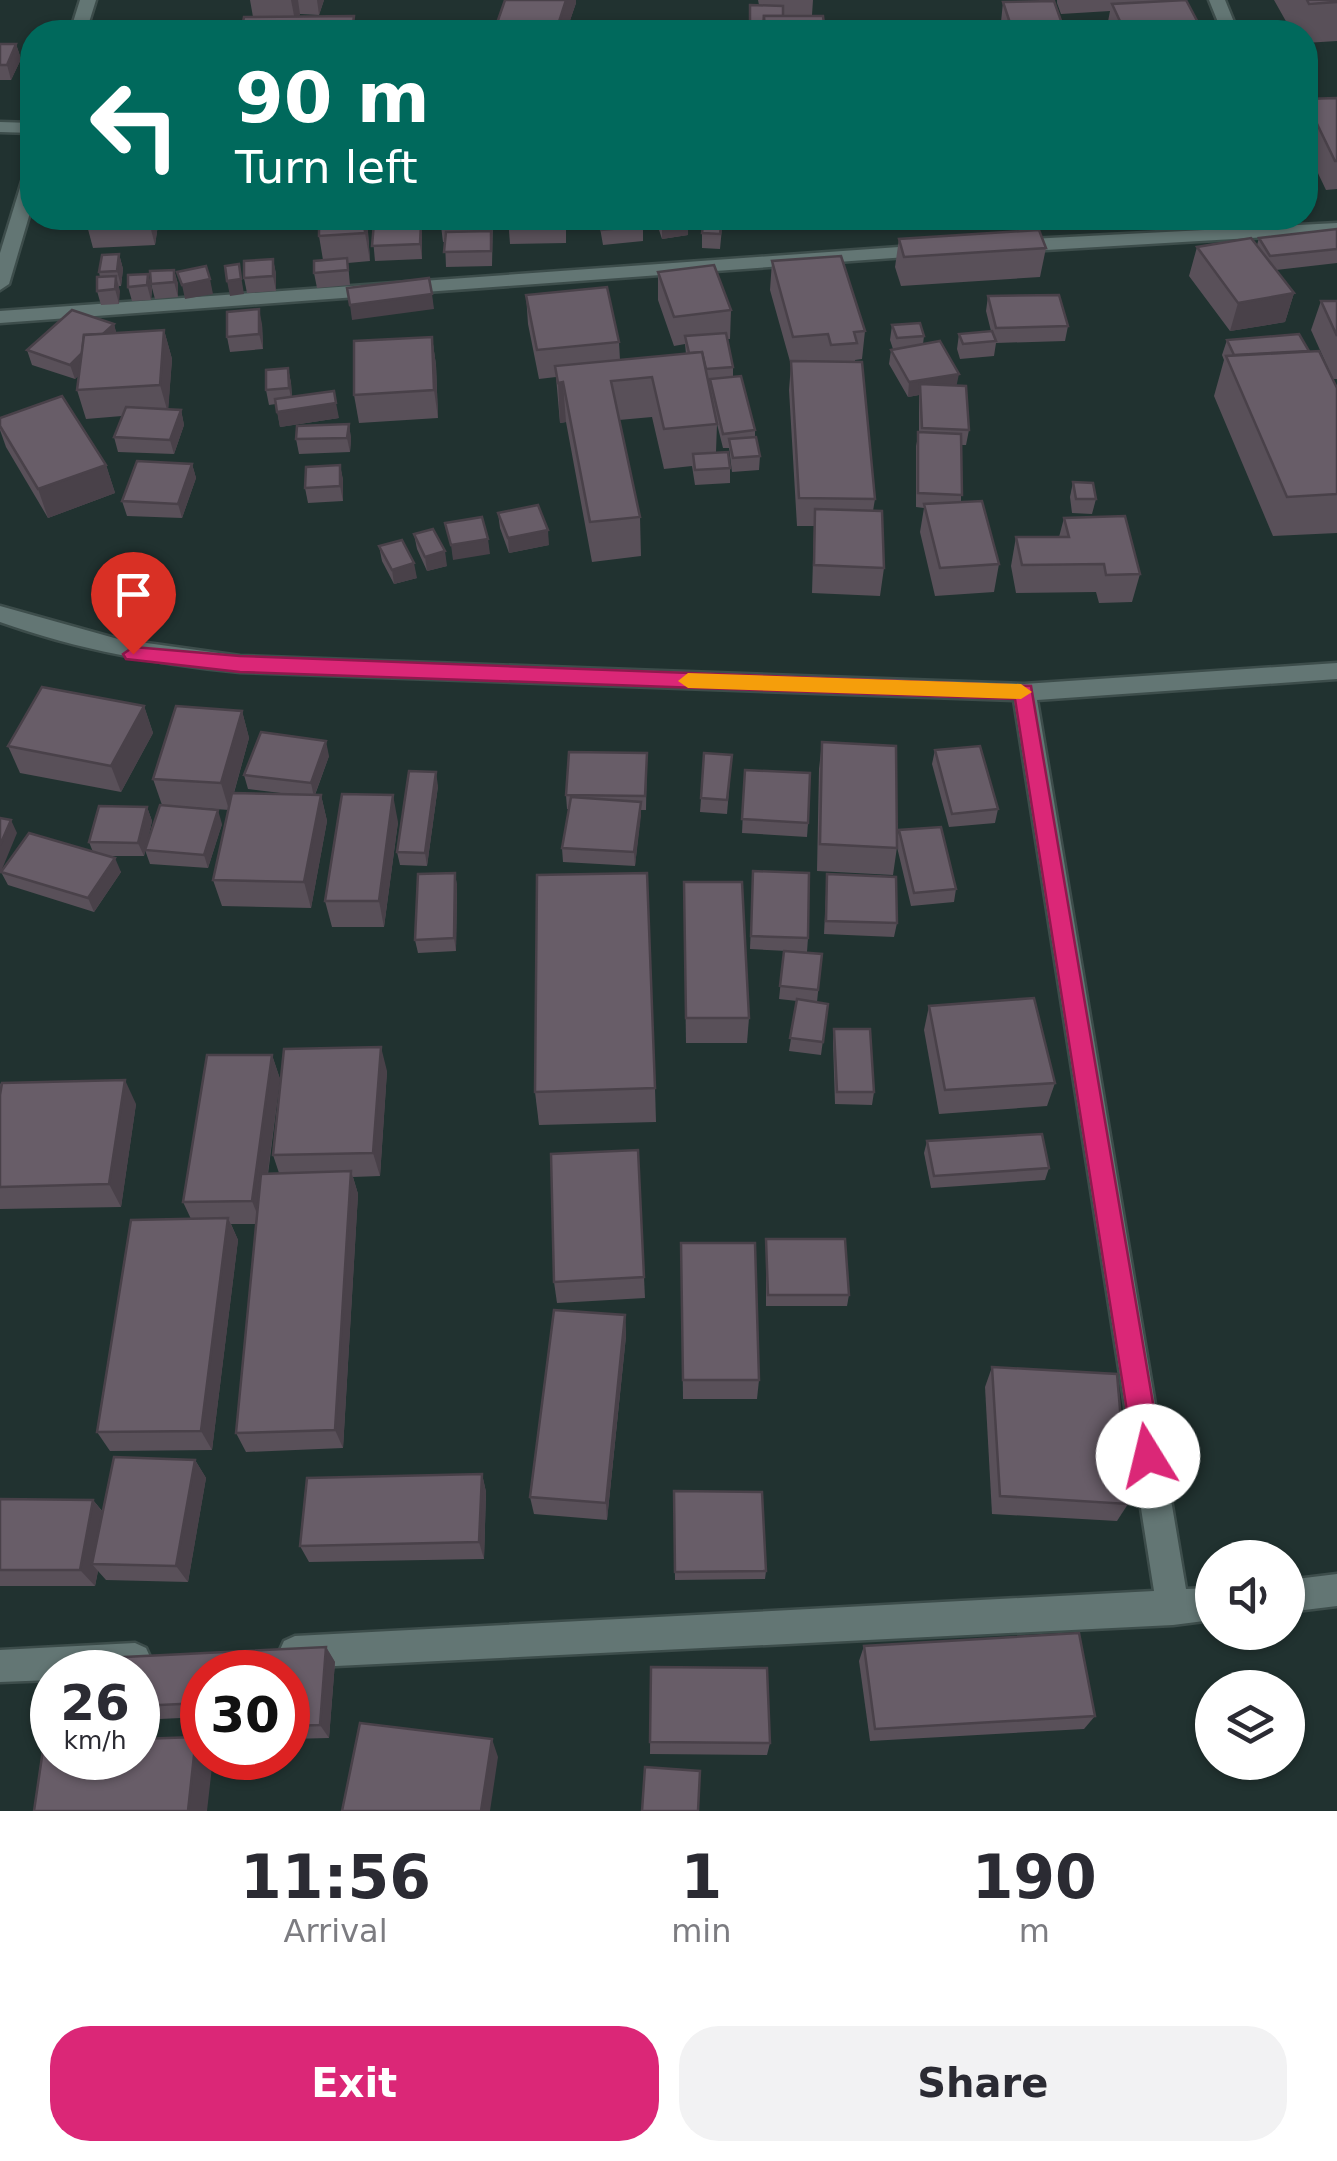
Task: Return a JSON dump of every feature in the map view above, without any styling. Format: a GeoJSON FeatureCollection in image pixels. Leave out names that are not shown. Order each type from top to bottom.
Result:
{"type":"FeatureCollection","features":[{"type":"Feature","properties":{"kind":"street"},"geometry":{"type":"LineString","coordinates":[[0,284],[20,218]]}},
{"type":"Feature","properties":{"kind":"street"},"geometry":{"type":"LineString","coordinates":[[998,247],[1209,230]]}},
{"type":"Feature","properties":{"kind":"street"},"geometry":{"type":"LineString","coordinates":[[0,317],[939,250]]}},
{"type":"Feature","properties":{"kind":"street"},"geometry":{"type":"LineString","coordinates":[[0,614],[55,635],[133,654],[240,664],[1024,692],[1337,671]]}},
{"type":"Feature","properties":{"kind":"street"},"geometry":{"type":"LineString","coordinates":[[1024,692],[1173,1609]]}},
{"type":"Feature","properties":{"kind":"street"},"geometry":{"type":"LineString","coordinates":[[1305,1594],[1337,1590]]}},
{"type":"Feature","properties":{"kind":"street"},"geometry":{"type":"LineString","coordinates":[[310,1651],[1195,1606]]}},
{"type":"Feature","properties":{"kind":"street"},"geometry":{"type":"LineString","coordinates":[[0,1666],[30,1664]]}},
{"type":"Feature","properties":{"kind":"building"},"geometry":{"type":"Polygon","coordinates":[[[505,0],[566,0],[560,20],[498,20],[505,0]]]}},
{"type":"Feature","properties":{"kind":"building"},"geometry":{"type":"Polygon","coordinates":[[[1186,0],[1197,20],[1119,20],[1112,4],[1186,0]]]}},
{"type":"Feature","properties":{"kind":"building"},"geometry":{"type":"Polygon","coordinates":[[[1307,0],[1337,0],[1337,2],[1309,4],[1307,0]]]}},
{"type":"Feature","properties":{"kind":"building"},"geometry":{"type":"Polygon","coordinates":[[[1054,1],[1061,20],[1009,20],[1003,2],[1054,1]]]}},
{"type":"Feature","properties":{"kind":"building"},"geometry":{"type":"Polygon","coordinates":[[[750,5],[783,6],[783,16],[750,20],[750,5]]]}},
{"type":"Feature","properties":{"kind":"building"},"geometry":{"type":"Polygon","coordinates":[[[354,16],[354,20],[243,20],[354,16]]]}},
{"type":"Feature","properties":{"kind":"building"},"geometry":{"type":"Polygon","coordinates":[[[764,16],[823,16],[824,20],[764,20],[764,16]]]}},
{"type":"Feature","properties":{"kind":"building"},"geometry":{"type":"Polygon","coordinates":[[[0,44],[16,44],[7,65],[0,65],[0,44]]]}},
{"type":"Feature","properties":{"kind":"building"},"geometry":{"type":"Polygon","coordinates":[[[1337,98],[1337,161],[1318,126],[1318,99],[1337,98]]]}},
{"type":"Feature","properties":{"kind":"building"},"geometry":{"type":"Polygon","coordinates":[[[1337,229],[1337,249],[1270,256],[1259,238],[1337,229]]]}},
{"type":"Feature","properties":{"kind":"building"},"geometry":{"type":"Polygon","coordinates":[[[319,230],[365,230],[365,233],[319,236],[319,230]]]}},
{"type":"Feature","properties":{"kind":"building"},"geometry":{"type":"Polygon","coordinates":[[[373,230],[421,230],[420,244],[372,246],[373,230]]]}},
{"type":"Feature","properties":{"kind":"building"},"geometry":{"type":"Polygon","coordinates":[[[702,230],[720,230],[720,234],[702,233],[702,230]]]}},
{"type":"Feature","properties":{"kind":"building"},"geometry":{"type":"Polygon","coordinates":[[[1039,230],[1046,248],[904,257],[899,239],[1039,230]]]}},
{"type":"Feature","properties":{"kind":"building"},"geometry":{"type":"Polygon","coordinates":[[[491,231],[491,251],[444,252],[446,232],[491,231]]]}},
{"type":"Feature","properties":{"kind":"building"},"geometry":{"type":"Polygon","coordinates":[[[1251,238],[1294,293],[1238,303],[1197,247],[1251,238]]]}},
{"type":"Feature","properties":{"kind":"building"},"geometry":{"type":"Polygon","coordinates":[[[119,254],[117,271],[99,272],[102,255],[119,254]]]}},
{"type":"Feature","properties":{"kind":"building"},"geometry":{"type":"Polygon","coordinates":[[[841,256],[865,331],[854,332],[857,343],[831,345],[828,334],[793,337],[772,261],[841,256]]]}},
{"type":"Feature","properties":{"kind":"building"},"geometry":{"type":"Polygon","coordinates":[[[347,258],[348,270],[314,273],[314,261],[347,258]]]}},
{"type":"Feature","properties":{"kind":"building"},"geometry":{"type":"Polygon","coordinates":[[[273,259],[273,276],[244,278],[244,261],[273,259]]]}},
{"type":"Feature","properties":{"kind":"building"},"geometry":{"type":"Polygon","coordinates":[[[239,264],[241,279],[227,281],[225,266],[239,264]]]}},
{"type":"Feature","properties":{"kind":"building"},"geometry":{"type":"Polygon","coordinates":[[[714,265],[731,310],[674,317],[658,272],[714,265]]]}},
{"type":"Feature","properties":{"kind":"building"},"geometry":{"type":"Polygon","coordinates":[[[206,266],[210,279],[182,285],[177,272],[206,266]]]}},
{"type":"Feature","properties":{"kind":"building"},"geometry":{"type":"Polygon","coordinates":[[[174,270],[174,282],[151,284],[150,271],[174,270]]]}},
{"type":"Feature","properties":{"kind":"building"},"geometry":{"type":"Polygon","coordinates":[[[148,274],[147,285],[128,287],[128,275],[148,274]]]}},
{"type":"Feature","properties":{"kind":"building"},"geometry":{"type":"Polygon","coordinates":[[[116,276],[115,289],[97,291],[97,277],[116,276]]]}},
{"type":"Feature","properties":{"kind":"building"},"geometry":{"type":"Polygon","coordinates":[[[429,278],[432,294],[350,305],[347,288],[429,278]]]}},
{"type":"Feature","properties":{"kind":"building"},"geometry":{"type":"Polygon","coordinates":[[[607,287],[619,342],[537,350],[526,295],[607,287]]]}},
{"type":"Feature","properties":{"kind":"building"},"geometry":{"type":"Polygon","coordinates":[[[1059,295],[1068,326],[996,328],[988,296],[1059,295]]]}},
{"type":"Feature","properties":{"kind":"building"},"geometry":{"type":"Polygon","coordinates":[[[1321,301],[1337,301],[1337,336],[1321,301]]]}},
{"type":"Feature","properties":{"kind":"building"},"geometry":{"type":"Polygon","coordinates":[[[259,309],[259,334],[227,337],[227,312],[259,309]]]}},
{"type":"Feature","properties":{"kind":"building"},"geometry":{"type":"Polygon","coordinates":[[[72,310],[114,324],[103,334],[84,335],[82,353],[70,365],[27,350],[72,310]]]}},
{"type":"Feature","properties":{"kind":"building"},"geometry":{"type":"Polygon","coordinates":[[[920,323],[924,336],[897,338],[892,325],[920,323]]]}},
{"type":"Feature","properties":{"kind":"building"},"geometry":{"type":"Polygon","coordinates":[[[164,330],[160,385],[77,390],[84,335],[164,330]]]}},
{"type":"Feature","properties":{"kind":"building"},"geometry":{"type":"Polygon","coordinates":[[[992,331],[996,341],[963,344],[959,334],[992,331]]]}},
{"type":"Feature","properties":{"kind":"building"},"geometry":{"type":"Polygon","coordinates":[[[726,333],[733,367],[706,369],[702,352],[689,353],[685,336],[726,333]]]}},
{"type":"Feature","properties":{"kind":"building"},"geometry":{"type":"Polygon","coordinates":[[[1299,334],[1309,351],[1234,355],[1227,340],[1299,334]]]}},
{"type":"Feature","properties":{"kind":"building"},"geometry":{"type":"Polygon","coordinates":[[[432,337],[434,390],[354,395],[354,341],[432,337]]]}},
{"type":"Feature","properties":{"kind":"building"},"geometry":{"type":"Polygon","coordinates":[[[940,341],[959,374],[909,382],[891,350],[940,341]]]}},
{"type":"Feature","properties":{"kind":"building"},"geometry":{"type":"Polygon","coordinates":[[[1319,351],[1337,388],[1337,494],[1287,497],[1226,356],[1319,351]]]}},
{"type":"Feature","properties":{"kind":"building"},"geometry":{"type":"Polygon","coordinates":[[[702,352],[717,424],[664,429],[652,377],[611,381],[640,517],[590,522],[563,382],[558,383],[555,366],[702,352]]]}},
{"type":"Feature","properties":{"kind":"building"},"geometry":{"type":"Polygon","coordinates":[[[791,361],[862,362],[875,499],[799,498],[791,361]]]}},
{"type":"Feature","properties":{"kind":"building"},"geometry":{"type":"Polygon","coordinates":[[[288,368],[289,388],[266,390],[266,370],[288,368]]]}},
{"type":"Feature","properties":{"kind":"building"},"geometry":{"type":"Polygon","coordinates":[[[741,376],[755,430],[723,434],[710,379],[741,376]]]}},
{"type":"Feature","properties":{"kind":"building"},"geometry":{"type":"Polygon","coordinates":[[[920,384],[966,386],[969,430],[922,428],[920,384]]]}},
{"type":"Feature","properties":{"kind":"building"},"geometry":{"type":"Polygon","coordinates":[[[334,391],[336,403],[277,412],[275,399],[334,391]]]}},
{"type":"Feature","properties":{"kind":"building"},"geometry":{"type":"Polygon","coordinates":[[[62,396],[106,465],[38,489],[0,426],[0,418],[62,396]]]}},
{"type":"Feature","properties":{"kind":"building"},"geometry":{"type":"Polygon","coordinates":[[[126,407],[181,410],[170,440],[114,437],[126,407]]]}},
{"type":"Feature","properties":{"kind":"building"},"geometry":{"type":"Polygon","coordinates":[[[349,424],[347,438],[296,439],[297,426],[349,424]]]}},
{"type":"Feature","properties":{"kind":"building"},"geometry":{"type":"Polygon","coordinates":[[[918,432],[961,434],[962,495],[918,493],[918,432]]]}},
{"type":"Feature","properties":{"kind":"building"},"geometry":{"type":"Polygon","coordinates":[[[756,437],[760,456],[733,458],[729,439],[756,437]]]}},
{"type":"Feature","properties":{"kind":"building"},"geometry":{"type":"Polygon","coordinates":[[[728,452],[730,468],[695,470],[693,454],[728,452]]]}},
{"type":"Feature","properties":{"kind":"building"},"geometry":{"type":"Polygon","coordinates":[[[137,461],[192,464],[178,504],[122,501],[137,461]]]}},
{"type":"Feature","properties":{"kind":"building"},"geometry":{"type":"Polygon","coordinates":[[[340,465],[340,486],[305,488],[306,467],[340,465]]]}},
{"type":"Feature","properties":{"kind":"building"},"geometry":{"type":"Polygon","coordinates":[[[1073,482],[1093,483],[1096,499],[1076,499],[1073,482]]]}},
{"type":"Feature","properties":{"kind":"building"},"geometry":{"type":"Polygon","coordinates":[[[982,501],[999,564],[940,568],[924,504],[982,501]]]}},
{"type":"Feature","properties":{"kind":"building"},"geometry":{"type":"Polygon","coordinates":[[[538,505],[548,530],[508,538],[498,513],[538,505]]]}},
{"type":"Feature","properties":{"kind":"building"},"geometry":{"type":"Polygon","coordinates":[[[815,509],[882,511],[884,568],[814,565],[815,509]]]}},
{"type":"Feature","properties":{"kind":"building"},"geometry":{"type":"Polygon","coordinates":[[[1125,516],[1140,574],[1106,575],[1104,564],[1022,565],[1016,537],[1069,537],[1064,518],[1125,516]]]}},
{"type":"Feature","properties":{"kind":"building"},"geometry":{"type":"Polygon","coordinates":[[[482,517],[488,539],[451,545],[445,523],[482,517]]]}},
{"type":"Feature","properties":{"kind":"building"},"geometry":{"type":"Polygon","coordinates":[[[433,529],[445,551],[425,557],[414,534],[433,529]]]}},
{"type":"Feature","properties":{"kind":"building"},"geometry":{"type":"Polygon","coordinates":[[[402,540],[414,563],[392,570],[379,546],[402,540]]]}},
{"type":"Feature","properties":{"kind":"building"},"geometry":{"type":"Polygon","coordinates":[[[42,687],[144,706],[111,766],[8,746],[42,687]]]}},
{"type":"Feature","properties":{"kind":"building"},"geometry":{"type":"Polygon","coordinates":[[[176,706],[242,711],[221,783],[153,779],[176,706]]]}},
{"type":"Feature","properties":{"kind":"building"},"geometry":{"type":"Polygon","coordinates":[[[261,732],[326,741],[311,783],[244,775],[261,732]]]}},
{"type":"Feature","properties":{"kind":"building"},"geometry":{"type":"Polygon","coordinates":[[[822,742],[896,746],[897,848],[820,844],[822,742]]]}},
{"type":"Feature","properties":{"kind":"building"},"geometry":{"type":"Polygon","coordinates":[[[980,746],[998,809],[952,814],[935,750],[980,746]]]}},
{"type":"Feature","properties":{"kind":"building"},"geometry":{"type":"Polygon","coordinates":[[[569,752],[647,753],[645,796],[566,795],[569,752]]]}},
{"type":"Feature","properties":{"kind":"building"},"geometry":{"type":"Polygon","coordinates":[[[704,753],[732,755],[727,800],[701,798],[704,753]]]}},
{"type":"Feature","properties":{"kind":"building"},"geometry":{"type":"Polygon","coordinates":[[[745,770],[810,773],[808,823],[742,819],[745,770]]]}},
{"type":"Feature","properties":{"kind":"building"},"geometry":{"type":"Polygon","coordinates":[[[409,771],[436,772],[425,853],[397,852],[409,771]]]}},
{"type":"Feature","properties":{"kind":"building"},"geometry":{"type":"Polygon","coordinates":[[[232,793],[321,795],[304,882],[213,880],[232,793]]]}},
{"type":"Feature","properties":{"kind":"building"},"geometry":{"type":"Polygon","coordinates":[[[342,794],[393,795],[379,901],[325,901],[342,794]]]}},
{"type":"Feature","properties":{"kind":"building"},"geometry":{"type":"Polygon","coordinates":[[[571,797],[641,802],[634,852],[562,848],[571,797]]]}},
{"type":"Feature","properties":{"kind":"building"},"geometry":{"type":"Polygon","coordinates":[[[160,805],[218,810],[204,855],[145,850],[160,805]]]}},
{"type":"Feature","properties":{"kind":"building"},"geometry":{"type":"Polygon","coordinates":[[[99,806],[147,807],[138,843],[89,842],[99,806]]]}},
{"type":"Feature","properties":{"kind":"building"},"geometry":{"type":"Polygon","coordinates":[[[0,818],[11,820],[0,845],[0,818]]]}},
{"type":"Feature","properties":{"kind":"building"},"geometry":{"type":"Polygon","coordinates":[[[941,827],[956,889],[914,893],[899,830],[941,827]]]}},
{"type":"Feature","properties":{"kind":"building"},"geometry":{"type":"Polygon","coordinates":[[[29,833],[115,858],[88,898],[1,872],[29,833]]]}},
{"type":"Feature","properties":{"kind":"building"},"geometry":{"type":"Polygon","coordinates":[[[753,871],[809,873],[808,938],[751,936],[753,871]]]}},
{"type":"Feature","properties":{"kind":"building"},"geometry":{"type":"Polygon","coordinates":[[[455,873],[454,938],[415,940],[418,874],[455,873]]]}},
{"type":"Feature","properties":{"kind":"building"},"geometry":{"type":"Polygon","coordinates":[[[647,873],[655,1088],[535,1092],[537,875],[647,873]]]}},
{"type":"Feature","properties":{"kind":"building"},"geometry":{"type":"Polygon","coordinates":[[[827,874],[896,877],[897,923],[826,921],[827,874]]]}},
{"type":"Feature","properties":{"kind":"building"},"geometry":{"type":"Polygon","coordinates":[[[684,882],[742,882],[749,1018],[686,1018],[684,882]]]}},
{"type":"Feature","properties":{"kind":"building"},"geometry":{"type":"Polygon","coordinates":[[[784,951],[822,954],[818,990],[780,986],[784,951]]]}},
{"type":"Feature","properties":{"kind":"building"},"geometry":{"type":"Polygon","coordinates":[[[1034,998],[1055,1083],[945,1090],[929,1006],[1034,998]]]}},
{"type":"Feature","properties":{"kind":"building"},"geometry":{"type":"Polygon","coordinates":[[[797,999],[828,1004],[823,1042],[790,1038],[797,999]]]}},
{"type":"Feature","properties":{"kind":"building"},"geometry":{"type":"Polygon","coordinates":[[[834,1029],[870,1029],[874,1092],[837,1092],[834,1029]]]}},
{"type":"Feature","properties":{"kind":"building"},"geometry":{"type":"Polygon","coordinates":[[[381,1047],[373,1153],[273,1155],[284,1049],[381,1047]]]}},
{"type":"Feature","properties":{"kind":"building"},"geometry":{"type":"Polygon","coordinates":[[[207,1055],[272,1055],[252,1201],[183,1202],[207,1055]]]}},
{"type":"Feature","properties":{"kind":"building"},"geometry":{"type":"Polygon","coordinates":[[[125,1080],[109,1184],[0,1187],[2,1083],[125,1080]]]}},
{"type":"Feature","properties":{"kind":"building"},"geometry":{"type":"Polygon","coordinates":[[[1042,1134],[1049,1168],[934,1176],[927,1141],[1042,1134]]]}},
{"type":"Feature","properties":{"kind":"building"},"geometry":{"type":"Polygon","coordinates":[[[638,1150],[644,1277],[554,1282],[551,1154],[638,1150]]]}},
{"type":"Feature","properties":{"kind":"building"},"geometry":{"type":"Polygon","coordinates":[[[351,1171],[335,1430],[236,1433],[261,1174],[351,1171]]]}},
{"type":"Feature","properties":{"kind":"building"},"geometry":{"type":"Polygon","coordinates":[[[228,1218],[201,1431],[97,1432],[131,1220],[228,1218]]]}},
{"type":"Feature","properties":{"kind":"building"},"geometry":{"type":"Polygon","coordinates":[[[766,1239],[845,1239],[849,1295],[768,1295],[766,1239]]]}},
{"type":"Feature","properties":{"kind":"building"},"geometry":{"type":"Polygon","coordinates":[[[681,1243],[755,1243],[759,1380],[683,1380],[681,1243]]]}},
{"type":"Feature","properties":{"kind":"building"},"geometry":{"type":"Polygon","coordinates":[[[554,1310],[625,1315],[606,1503],[530,1497],[554,1310]]]}},
{"type":"Feature","properties":{"kind":"building"},"geometry":{"type":"Polygon","coordinates":[[[992,1367],[1117,1374],[1128,1504],[1000,1496],[992,1367]]]}},
{"type":"Feature","properties":{"kind":"building"},"geometry":{"type":"Polygon","coordinates":[[[114,1457],[195,1460],[176,1566],[92,1564],[114,1457]]]}},
{"type":"Feature","properties":{"kind":"building"},"geometry":{"type":"Polygon","coordinates":[[[482,1474],[479,1542],[300,1546],[307,1478],[482,1474]]]}},
{"type":"Feature","properties":{"kind":"building"},"geometry":{"type":"Polygon","coordinates":[[[674,1491],[762,1492],[766,1571],[675,1572],[674,1491]]]}},
{"type":"Feature","properties":{"kind":"building"},"geometry":{"type":"Polygon","coordinates":[[[0,1499],[93,1500],[80,1570],[0,1570],[0,1499]]]}},
{"type":"Feature","properties":{"kind":"building"},"geometry":{"type":"Polygon","coordinates":[[[1079,1633],[1095,1716],[875,1729],[864,1646],[1079,1633]]]}},
{"type":"Feature","properties":{"kind":"building"},"geometry":{"type":"Polygon","coordinates":[[[326,1647],[320,1725],[310,1725],[310,1650],[265,1650],[326,1647]]]}},
{"type":"Feature","properties":{"kind":"building"},"geometry":{"type":"Polygon","coordinates":[[[180,1654],[180,1704],[160,1705],[160,1655],[180,1654]]]}},
{"type":"Feature","properties":{"kind":"building"},"geometry":{"type":"Polygon","coordinates":[[[651,1667],[767,1668],[770,1743],[650,1742],[651,1667]]]}},
{"type":"Feature","properties":{"kind":"building"},"geometry":{"type":"Polygon","coordinates":[[[360,1723],[492,1739],[481,1811],[342,1811],[360,1723]]]}},
{"type":"Feature","properties":{"kind":"building"},"geometry":{"type":"Polygon","coordinates":[[[160,1738],[180,1738],[180,1780],[191,1780],[188,1811],[34,1811],[39,1780],[160,1780],[160,1738]]]}},
{"type":"Feature","properties":{"kind":"building"},"geometry":{"type":"Polygon","coordinates":[[[645,1767],[700,1771],[698,1811],[642,1811],[645,1767]]]}},
{"type":"Feature","properties":{"kind":"slow traffic"},"geometry":{"type":"LineString","coordinates":[[688,681],[1021,692]]}},
{"type":"Feature","properties":{"kind":"route"},"geometry":{"type":"LineString","coordinates":[[133,654],[240,664],[1024,692],[1148,1456]]}}]}
